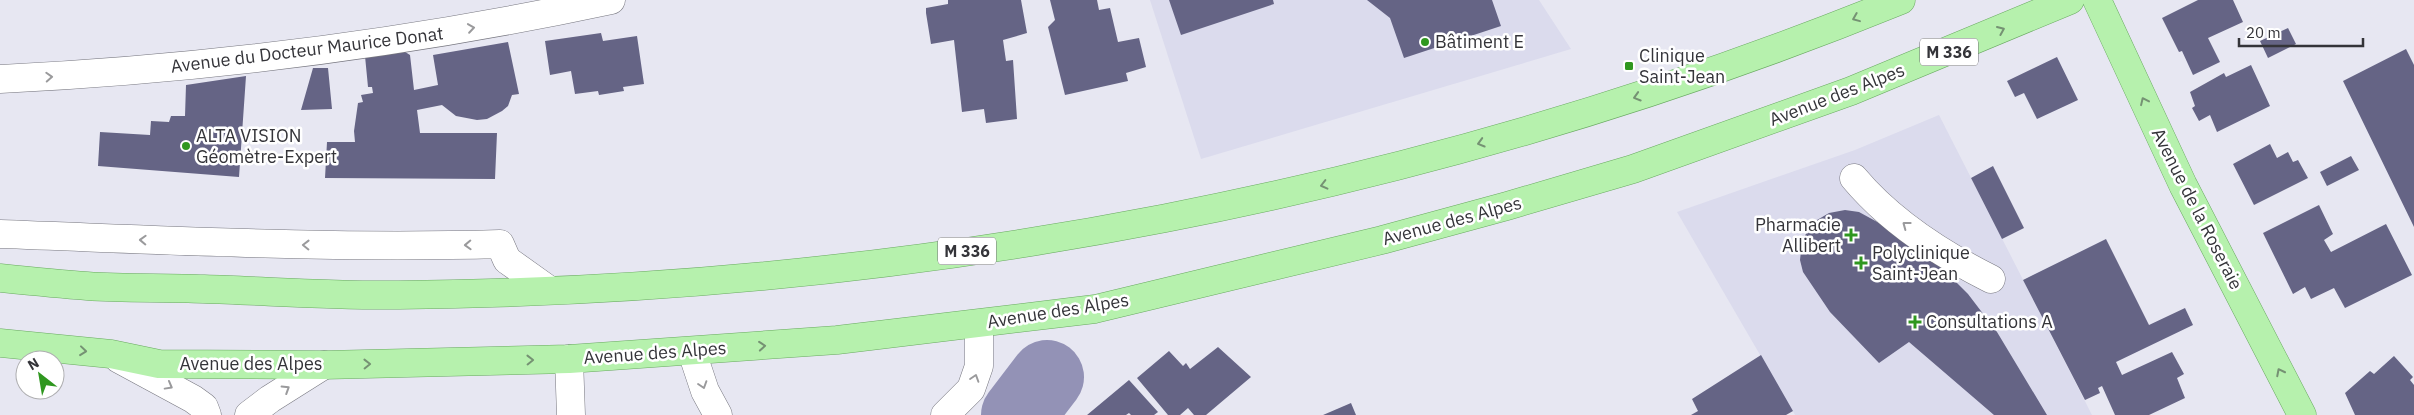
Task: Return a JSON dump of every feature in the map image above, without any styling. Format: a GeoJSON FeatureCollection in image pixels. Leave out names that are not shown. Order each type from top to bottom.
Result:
{"type":"FeatureCollection","features":[{"type":"Feature","properties":{"kind":"main road","name":"M 336"},"geometry":{"type":"LineString","coordinates":[[0,278],[90,286],[378,295],[588,289],[849,268],[1103,231],[1283,195],[1404,165],[1547,125],[1678,84],[1826,30],[1901,0]]}},
{"type":"Feature","properties":{"kind":"main road","name":"Avenue des Alpes"},"geometry":{"type":"LineString","coordinates":[[0,343],[111,354],[159,364],[324,365],[569,359],[692,352],[837,340],[1095,309],[1271,268],[1516,204],[1633,169],[1834,97],[1982,38],[2070,0]]}},
{"type":"Feature","properties":{"kind":"main road","name":"Avenue de la Roseraie"},"geometry":{"type":"LineString","coordinates":[[2097,0],[2184,185],[2302,415]]}},
{"type":"Feature","properties":{"kind":"street","name":"Avenue du Docteur Maurice Donat"},"geometry":{"type":"LineString","coordinates":[[0,79],[214,64],[501,24],[611,0]]}},
{"type":"Feature","properties":{"kind":"street"},"geometry":{"type":"LineString","coordinates":[[1854,178],[1873,201],[1965,266],[1991,279]]}},
{"type":"Feature","properties":{"kind":"street"},"geometry":{"type":"LineString","coordinates":[[0,234],[271,244],[438,246],[500,244],[507,260],[549,290]]}},
{"type":"Feature","properties":{"kind":"street"},"geometry":{"type":"LineString","coordinates":[[945,415],[971,389],[979,366],[979,324]]}},
{"type":"Feature","properties":{"kind":"street"},"geometry":{"type":"LineString","coordinates":[[692,352],[704,392],[718,415]]}},
{"type":"Feature","properties":{"kind":"street"},"geometry":{"type":"LineString","coordinates":[[111,354],[193,399],[204,408],[207,415]]}},
{"type":"Feature","properties":{"kind":"street"},"geometry":{"type":"LineString","coordinates":[[569,359],[571,415]]}},
{"type":"Feature","properties":{"kind":"street"},"geometry":{"type":"LineString","coordinates":[[250,415],[270,399],[324,365]]}},
{"type":"Feature","properties":{"kind":"shaded area"},"geometry":{"type":"Polygon","coordinates":[[[1150,0],[1539,0],[1571,49],[1201,159],[1150,0]]]}},
{"type":"Feature","properties":{"kind":"shaded area","name":"Polyclinique Saint-Jean"},"geometry":{"type":"Polygon","coordinates":[[[1939,115],[2092,415],[1795,415],[1677,212],[1855,150],[1939,115]]]}},
{"type":"Feature","properties":{"kind":"building"},"geometry":{"type":"Polygon","coordinates":[[[948,0],[1021,0],[1027,33],[1003,40],[1006,61],[1013,60],[1017,119],[986,123],[984,109],[962,112],[954,40],[931,44],[926,13],[926,8],[948,4],[948,0]]]}},
{"type":"Feature","properties":{"kind":"building"},"geometry":{"type":"Polygon","coordinates":[[[1050,0],[1097,0],[1099,10],[1110,8],[1118,42],[1139,38],[1146,67],[1126,73],[1128,81],[1065,95],[1048,27],[1055,20],[1050,0]]]}},
{"type":"Feature","properties":{"kind":"building"},"geometry":{"type":"Polygon","coordinates":[[[1169,0],[1273,0],[1274,4],[1181,35],[1169,0]]]}},
{"type":"Feature","properties":{"kind":"building","name":"Bâtiment E"},"geometry":{"type":"Polygon","coordinates":[[[1367,0],[1492,0],[1501,26],[1404,58],[1390,18],[1367,0]]]}},
{"type":"Feature","properties":{"kind":"building"},"geometry":{"type":"Polygon","coordinates":[[[2198,0],[2233,0],[2243,22],[2208,38],[2220,62],[2193,75],[2182,51],[2179,52],[2162,18],[2198,0]]]}},
{"type":"Feature","properties":{"kind":"building"},"geometry":{"type":"Polygon","coordinates":[[[2288,28],[2296,44],[2268,58],[2260,41],[2288,28]]]}},
{"type":"Feature","properties":{"kind":"building"},"geometry":{"type":"Polygon","coordinates":[[[601,33],[603,41],[637,36],[644,84],[623,87],[624,91],[599,95],[598,91],[575,94],[571,71],[550,75],[545,41],[601,33]]]}},
{"type":"Feature","properties":{"kind":"building"},"geometry":{"type":"Polygon","coordinates":[[[508,42],[519,94],[512,95],[508,106],[502,111],[487,119],[477,120],[456,116],[442,105],[417,110],[420,133],[497,133],[495,179],[325,178],[327,142],[355,142],[354,131],[358,103],[363,102],[361,95],[373,93],[372,87],[368,87],[365,56],[402,50],[410,55],[414,90],[438,85],[433,55],[508,42]]]}},
{"type":"Feature","properties":{"kind":"building"},"geometry":{"type":"Polygon","coordinates":[[[2406,49],[2414,65],[2414,227],[2343,81],[2406,49]]]}},
{"type":"Feature","properties":{"kind":"building"},"geometry":{"type":"Polygon","coordinates":[[[2057,57],[2078,100],[2037,119],[2024,93],[2015,97],[2007,81],[2057,57]]]}},
{"type":"Feature","properties":{"kind":"building"},"geometry":{"type":"Polygon","coordinates":[[[2251,65],[2270,106],[2217,132],[2210,115],[2199,121],[2192,108],[2195,106],[2190,92],[2224,73],[2226,77],[2251,65]]]}},
{"type":"Feature","properties":{"kind":"building"},"geometry":{"type":"Polygon","coordinates":[[[313,68],[328,68],[332,109],[301,110],[313,68]]]}},
{"type":"Feature","properties":{"kind":"building"},"geometry":{"type":"Polygon","coordinates":[[[246,76],[239,177],[98,166],[100,132],[150,135],[151,121],[169,122],[171,116],[185,116],[186,85],[246,76]]]}},
{"type":"Feature","properties":{"kind":"building"},"geometry":{"type":"Polygon","coordinates":[[[2270,144],[2277,158],[2288,152],[2293,162],[2298,160],[2308,178],[2254,205],[2233,164],[2270,144]]]}},
{"type":"Feature","properties":{"kind":"building"},"geometry":{"type":"Polygon","coordinates":[[[2351,156],[2359,170],[2327,186],[2320,172],[2351,156]]]}},
{"type":"Feature","properties":{"kind":"building"},"geometry":{"type":"Polygon","coordinates":[[[1993,166],[2024,228],[2002,239],[1971,178],[1993,166]]]}},
{"type":"Feature","properties":{"kind":"building"},"geometry":{"type":"Polygon","coordinates":[[[2319,205],[2333,234],[2324,240],[2331,252],[2386,224],[2412,275],[2345,308],[2334,288],[2311,299],[2305,287],[2293,294],[2263,233],[2319,205]]]}},
{"type":"Feature","properties":{"kind":"building","name":"Consultations A"},"geometry":{"type":"Polygon","coordinates":[[[1845,210],[1859,212],[1881,224],[1940,266],[1968,294],[1997,332],[2047,415],[1994,415],[1909,342],[1879,363],[1830,312],[1803,272],[1800,260],[1802,241],[1812,223],[1829,213],[1845,210]]]}},
{"type":"Feature","properties":{"kind":"building"},"geometry":{"type":"Polygon","coordinates":[[[2106,239],[2149,325],[2185,308],[2193,325],[2116,362],[2122,375],[2172,352],[2184,374],[2177,378],[2185,398],[2149,415],[2115,415],[2102,386],[2098,388],[2100,393],[2085,400],[2023,280],[2106,239]]]}},
{"type":"Feature","properties":{"kind":"building"},"geometry":{"type":"Polygon","coordinates":[[[1218,347],[1251,377],[1206,415],[1194,415],[1188,408],[1180,415],[1168,415],[1137,378],[1169,351],[1183,366],[1186,363],[1190,369],[1218,347]]]}},
{"type":"Feature","properties":{"kind":"building"},"geometry":{"type":"Polygon","coordinates":[[[1761,355],[1793,411],[1786,415],[1691,415],[1698,411],[1692,399],[1761,355]]]}},
{"type":"Feature","properties":{"kind":"building"},"geometry":{"type":"Polygon","coordinates":[[[2394,356],[2413,377],[2410,380],[2414,385],[2414,415],[2355,415],[2345,393],[2370,371],[2374,374],[2394,356]]]}},
{"type":"Feature","properties":{"kind":"building"},"geometry":{"type":"Polygon","coordinates":[[[1129,380],[1158,412],[1154,415],[1131,415],[1129,413],[1126,415],[1087,415],[1129,380]]]}},
{"type":"Feature","properties":{"kind":"building"},"geometry":{"type":"Polygon","coordinates":[[[1351,403],[1356,415],[1323,415],[1351,403]]]}},
{"type":"Feature","properties":{"kind":"waterway"},"geometry":{"type":"LineString","coordinates":[[1018,415],[1047,377]]}},
{"type":"Feature","properties":{"kind":"place","name":"Bâtiment E"},"geometry":{"type":"Point","coordinates":[1425,42]}},
{"type":"Feature","properties":{"kind":"place","name":"Clinique Saint-Jean"},"geometry":{"type":"Point","coordinates":[1629,66]}},
{"type":"Feature","properties":{"kind":"place","name":"ALTA VISION Géomètre-Expert"},"geometry":{"type":"Point","coordinates":[186,146]}},
{"type":"Feature","properties":{"kind":"place","name":"Pharmacie Allibert"},"geometry":{"type":"Point","coordinates":[1851,235]}},
{"type":"Feature","properties":{"kind":"place","name":"Polyclinique Saint-Jean"},"geometry":{"type":"Point","coordinates":[1861,263]}},
{"type":"Feature","properties":{"kind":"place","name":"Consultations A"},"geometry":{"type":"Point","coordinates":[1915,322]}}]}
